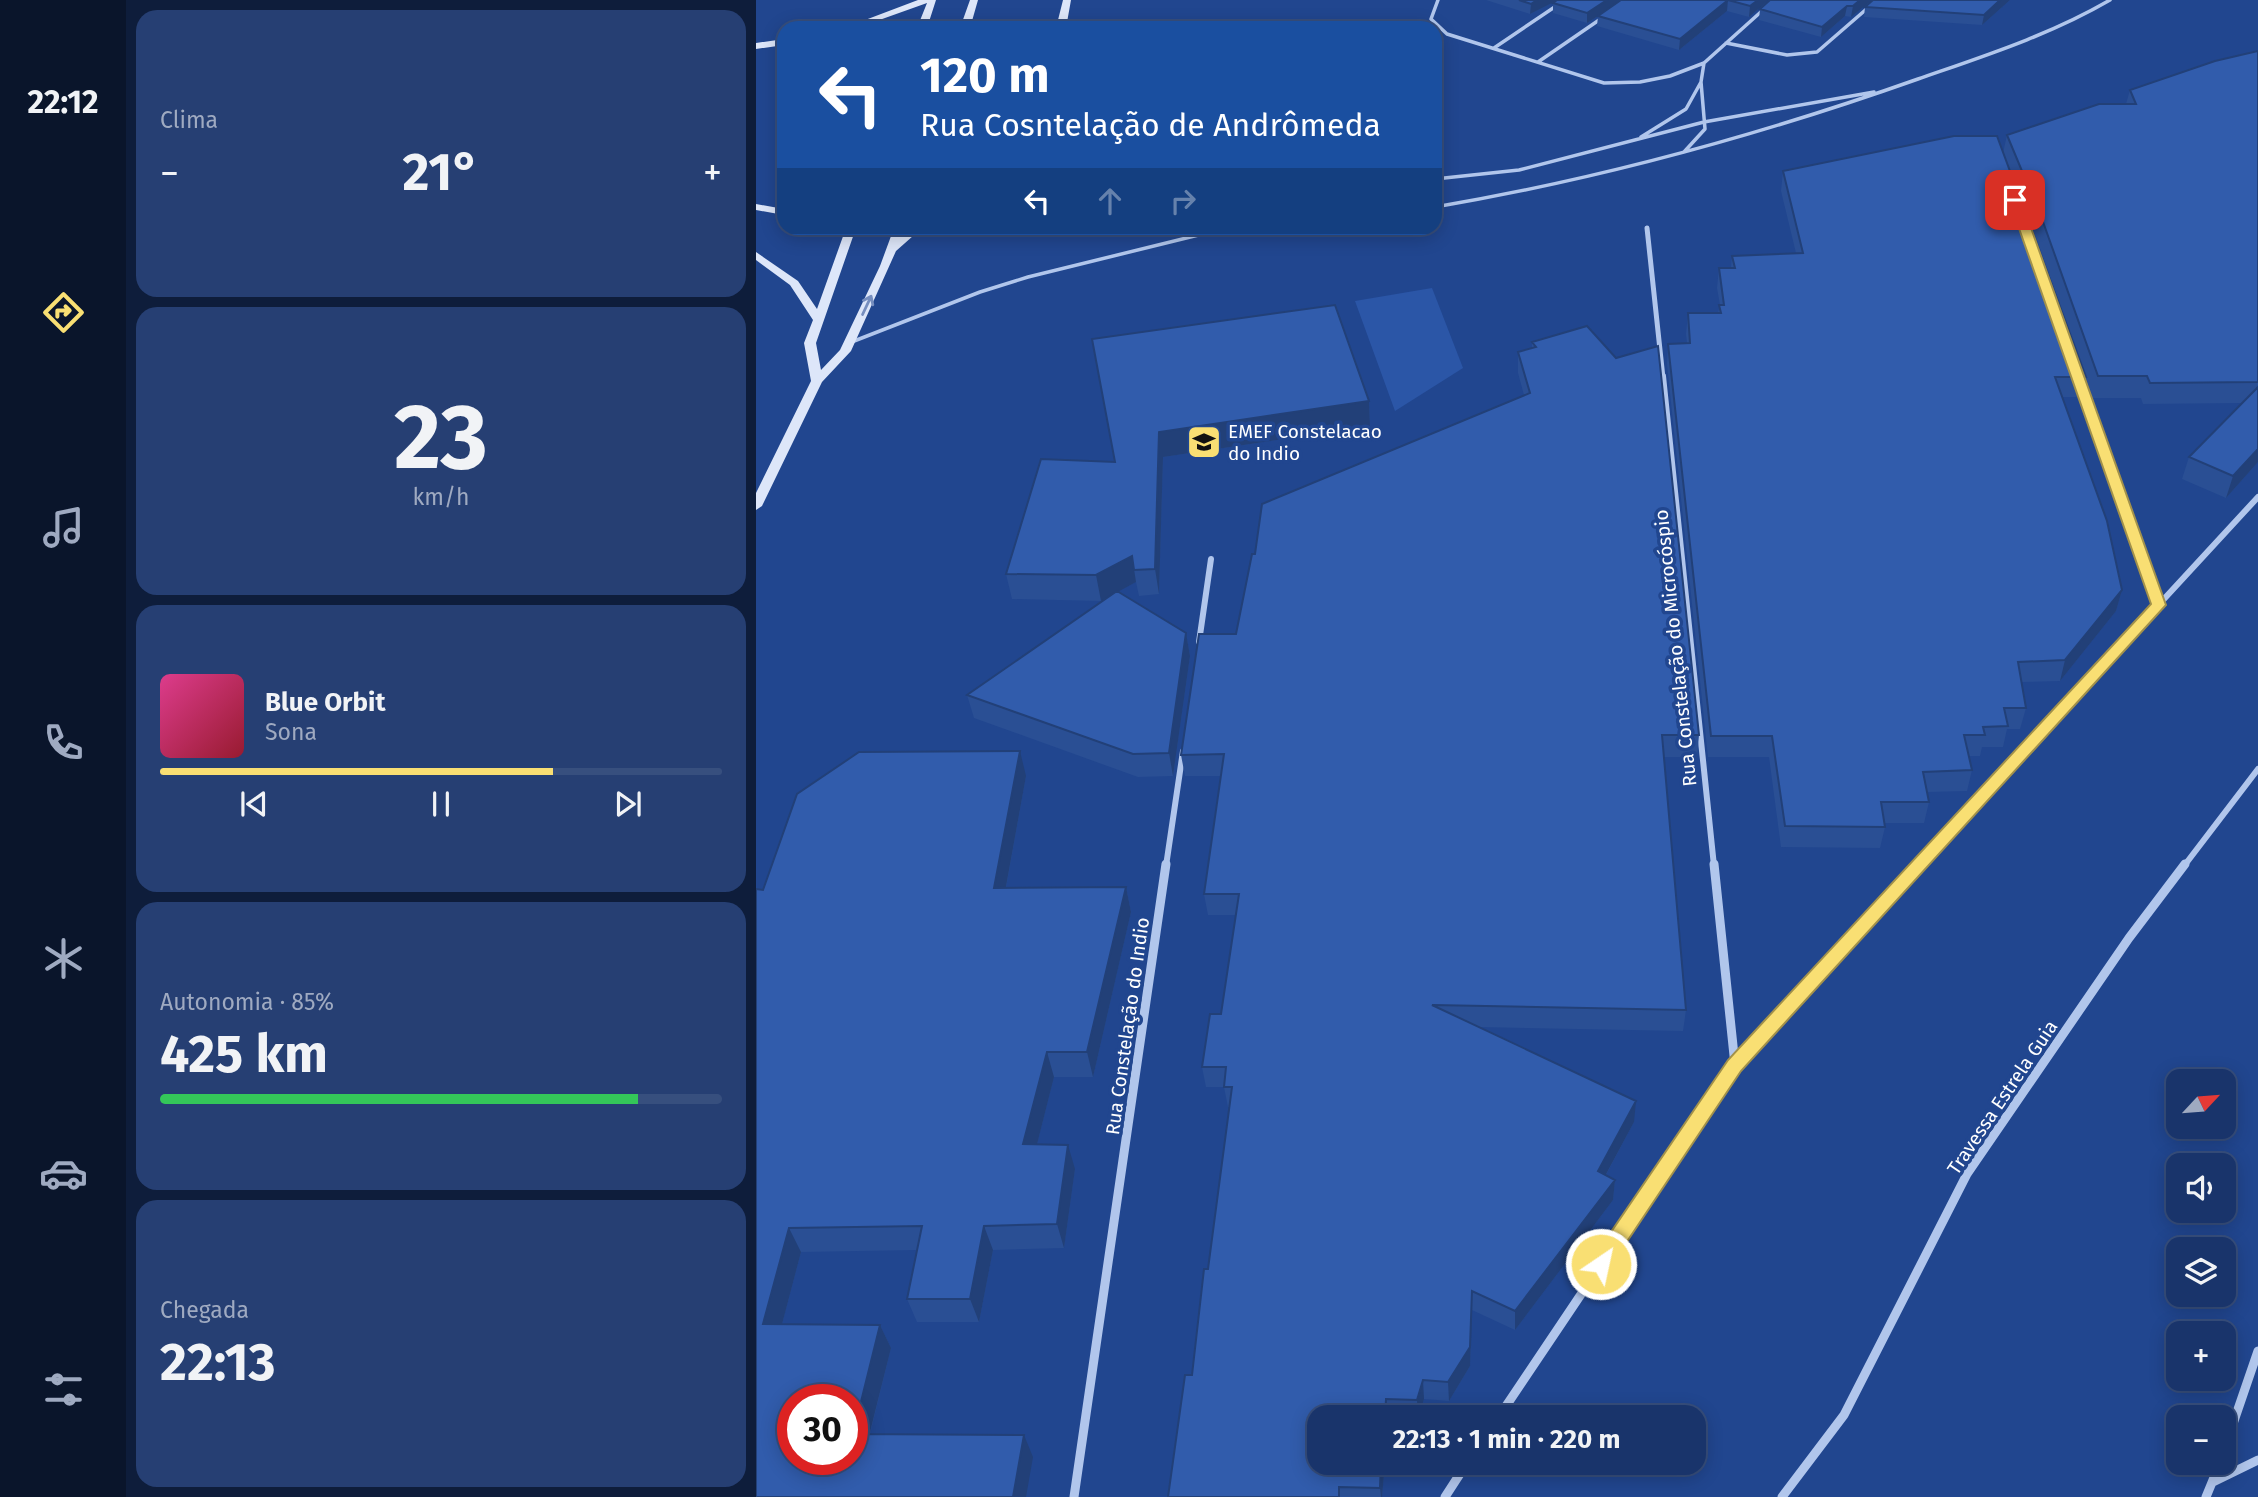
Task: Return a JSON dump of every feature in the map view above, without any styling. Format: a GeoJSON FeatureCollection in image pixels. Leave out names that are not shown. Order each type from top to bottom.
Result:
{"type":"FeatureCollection","features":[{"type":"Feature","properties":{"kind":"main road"},"geometry":{"type":"LineString","coordinates":[[868,21],[926,0]]}},
{"type":"Feature","properties":{"kind":"main road"},"geometry":{"type":"LineString","coordinates":[[924,21],[932,0]]}},
{"type":"Feature","properties":{"kind":"main road"},"geometry":{"type":"LineString","coordinates":[[967,21],[974,0]]}},
{"type":"Feature","properties":{"kind":"main road"},"geometry":{"type":"LineString","coordinates":[[1062,21],[1067,0]]}},
{"type":"Feature","properties":{"kind":"main road"},"geometry":{"type":"LineString","coordinates":[[756,46],[777,43]]}},
{"type":"Feature","properties":{"kind":"main road"},"geometry":{"type":"LineString","coordinates":[[756,207],[777,211]]}},
{"type":"Feature","properties":{"kind":"main road"},"geometry":{"type":"LineString","coordinates":[[817,382],[810,343],[848,235]]}},
{"type":"Feature","properties":{"kind":"main road"},"geometry":{"type":"LineString","coordinates":[[756,506],[817,382],[845,351],[896,235]]}},
{"type":"Feature","properties":{"kind":"main road"},"geometry":{"type":"LineString","coordinates":[[890,251],[909,235]]}},
{"type":"Feature","properties":{"kind":"main road"},"geometry":{"type":"LineString","coordinates":[[756,255],[793,283],[818,320]]}},
{"type":"Feature","properties":{"kind":"street","name":"Rua Constelação do Microcóspio"},"geometry":{"type":"LineString","coordinates":[[1647,228],[1735,1065]]}},
{"type":"Feature","properties":{"kind":"street"},"geometry":{"type":"LineString","coordinates":[[2077,372],[2159,605]]}},
{"type":"Feature","properties":{"kind":"street"},"geometry":{"type":"LineString","coordinates":[[1507,1405],[1735,1065],[2258,497]]}},
{"type":"Feature","properties":{"kind":"street"},"geometry":{"type":"LineString","coordinates":[[1196,656],[1211,559]]}},
{"type":"Feature","properties":{"kind":"street","name":"Rua Constelação do Indio"},"geometry":{"type":"LineString","coordinates":[[1074,1497],[1184,739]]}},
{"type":"Feature","properties":{"kind":"street","name":"Travessa Estrela Guia"},"geometry":{"type":"LineString","coordinates":[[1782,1497],[1844,1415],[1890,1330],[1967,1174],[2129,938],[2258,769]]}},
{"type":"Feature","properties":{"kind":"street"},"geometry":{"type":"LineString","coordinates":[[2236,1415],[2258,1351]]}},
{"type":"Feature","properties":{"kind":"street"},"geometry":{"type":"LineString","coordinates":[[2213,1482],[2258,1460]]}},
{"type":"Feature","properties":{"kind":"street"},"geometry":{"type":"LineString","coordinates":[[1445,1497],[1459,1475]]}},
{"type":"Feature","properties":{"kind":"street"},"geometry":{"type":"LineString","coordinates":[[2206,1497],[2216,1475]]}},
{"type":"Feature","properties":{"kind":"lane"},"geometry":{"type":"LineString","coordinates":[[1433,21],[1431,19],[1438,0]]}},
{"type":"Feature","properties":{"kind":"lane"},"geometry":{"type":"LineString","coordinates":[[1494,48],[1565,0]]}},
{"type":"Feature","properties":{"kind":"lane"},"geometry":{"type":"LineString","coordinates":[[1726,43],[1787,55],[1817,52],[1877,0]]}},
{"type":"Feature","properties":{"kind":"lane"},"geometry":{"type":"LineString","coordinates":[[1442,206],[1568,183],[1682,155],[1894,88],[2050,31],[2110,0]]}},
{"type":"Feature","properties":{"kind":"lane"},"geometry":{"type":"LineString","coordinates":[[1442,29],[1447,34],[1604,83],[1640,82],[1670,76],[1704,62],[1765,9]]}},
{"type":"Feature","properties":{"kind":"lane"},"geometry":{"type":"LineString","coordinates":[[1538,62],[1605,16]]}},
{"type":"Feature","properties":{"kind":"lane"},"geometry":{"type":"LineString","coordinates":[[1682,155],[1705,129],[1701,82],[1704,62]]}},
{"type":"Feature","properties":{"kind":"lane"},"geometry":{"type":"LineString","coordinates":[[1634,140],[1686,109],[1701,82]]}},
{"type":"Feature","properties":{"kind":"lane"},"geometry":{"type":"LineString","coordinates":[[1442,178],[1519,170],[1704,122],[1894,88]]}},
{"type":"Feature","properties":{"kind":"lane"},"geometry":{"type":"LineString","coordinates":[[849,343],[980,292],[1028,277],[1199,235]]}},
{"type":"Feature","properties":{"kind":"shaded area"},"geometry":{"type":"Polygon","coordinates":[[[1432,288],[1463,368],[1395,411],[1355,301],[1432,288]]]}},
{"type":"Feature","properties":{"kind":"building"},"geometry":{"type":"Polygon","coordinates":[[[1519,0],[1537,0],[1531,4],[1519,0]]]}},
{"type":"Feature","properties":{"kind":"building"},"geometry":{"type":"Polygon","coordinates":[[[1557,0],[1607,0],[1587,13],[1553,3],[1557,0]]]}},
{"type":"Feature","properties":{"kind":"building"},"geometry":{"type":"Polygon","coordinates":[[[1621,0],[1728,0],[1680,39],[1598,16],[1621,0]]]}},
{"type":"Feature","properties":{"kind":"building"},"geometry":{"type":"Polygon","coordinates":[[[1728,0],[1758,0],[1750,6],[1728,0]]]}},
{"type":"Feature","properties":{"kind":"building"},"geometry":{"type":"Polygon","coordinates":[[[1770,0],[1860,0],[1853,6],[1847,6],[1822,27],[1760,9],[1770,0]]]}},
{"type":"Feature","properties":{"kind":"building"},"geometry":{"type":"Polygon","coordinates":[[[1873,0],[2000,0],[1984,15],[1865,7],[1873,0]]]}},
{"type":"Feature","properties":{"kind":"building"},"geometry":{"type":"Polygon","coordinates":[[[2258,51],[2258,382],[2150,383],[2147,376],[2098,376],[2042,219],[2007,135],[2099,104],[2136,104],[2130,90],[2215,61],[2258,51]]]}},
{"type":"Feature","properties":{"kind":"building"},"geometry":{"type":"Polygon","coordinates":[[[1954,136],[1997,136],[2086,377],[2055,377],[2107,521],[2122,590],[2065,660],[2018,662],[2026,708],[2004,708],[2008,726],[1983,727],[1985,735],[1964,735],[1972,770],[1923,772],[1929,802],[1881,802],[1885,827],[1785,826],[1772,736],[1711,736],[1668,344],[1690,343],[1688,313],[1721,313],[1719,305],[1724,305],[1719,268],[1735,268],[1732,256],[1803,253],[1783,171],[1954,136]]]}},
{"type":"Feature","properties":{"kind":"building"},"geometry":{"type":"Polygon","coordinates":[[[1335,305],[1369,401],[1159,432],[1155,569],[1134,570],[1132,556],[1096,575],[1006,574],[1041,459],[1115,462],[1092,339],[1335,305]]]}},
{"type":"Feature","properties":{"kind":"building"},"geometry":{"type":"Polygon","coordinates":[[[1587,326],[1616,358],[1658,346],[1699,735],[1662,735],[1686,1010],[1432,1005],[1636,1101],[1598,1171],[1615,1180],[1515,1311],[1472,1291],[1470,1347],[1448,1382],[1423,1380],[1417,1400],[1386,1399],[1386,1405],[1307,1405],[1307,1475],[1381,1475],[1380,1488],[1339,1487],[1339,1497],[1168,1497],[1185,1375],[1192,1375],[1204,1269],[1208,1269],[1232,1087],[1224,1087],[1226,1067],[1202,1067],[1210,1014],[1221,1014],[1239,894],[1204,894],[1224,754],[1181,755],[1199,634],[1236,634],[1252,554],[1255,554],[1262,504],[1530,393],[1518,352],[1536,347],[1532,342],[1587,326]]]}},
{"type":"Feature","properties":{"kind":"building"},"geometry":{"type":"Polygon","coordinates":[[[2258,387],[2258,449],[2233,476],[2189,457],[2258,387]]]}},
{"type":"Feature","properties":{"kind":"building"},"geometry":{"type":"Polygon","coordinates":[[[1117,591],[1186,633],[1169,753],[1133,754],[967,695],[1117,591]]]}},
{"type":"Feature","properties":{"kind":"building"},"geometry":{"type":"Polygon","coordinates":[[[1020,751],[994,888],[1126,887],[1087,1052],[1047,1052],[1023,1144],[1068,1145],[1057,1224],[984,1226],[970,1299],[907,1299],[922,1226],[789,1228],[763,1324],[880,1325],[865,1384],[777,1384],[777,1475],[868,1475],[868,1434],[1024,1435],[1013,1497],[756,1497],[756,889],[763,890],[797,794],[859,752],[1020,751]]]}},
{"type":"Feature","properties":{"kind":"place","name":"EMEF Constelacao do Indio"},"geometry":{"type":"Point","coordinates":[1204,442]}},
{"type":"Feature","properties":{"kind":"route"},"geometry":{"type":"LineString","coordinates":[[1601,1264],[1735,1065],[2159,605],[2015,200]]}}]}
